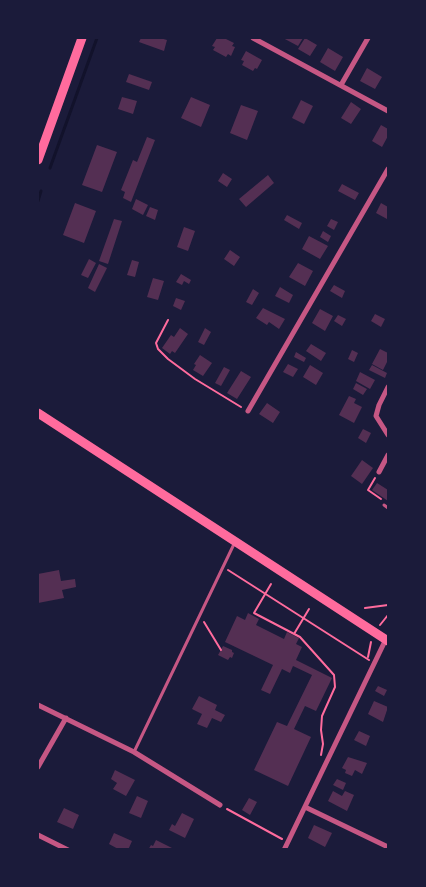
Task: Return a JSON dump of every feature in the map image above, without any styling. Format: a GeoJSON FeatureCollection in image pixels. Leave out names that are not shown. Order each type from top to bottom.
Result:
{"type":"FeatureCollection","features":[{"type":"Feature","properties":{"kind":"main road"},"geometry":{"type":"LineString","coordinates":[[38,160],[82,38]]}},
{"type":"Feature","properties":{"kind":"main road"},"geometry":{"type":"LineString","coordinates":[[38,413],[387,640]]}},
{"type":"Feature","properties":{"kind":"main road"},"geometry":{"type":"LineString","coordinates":[[38,418],[54,423]]}},
{"type":"Feature","properties":{"kind":"street"},"geometry":{"type":"LineString","coordinates":[[253,38],[388,111]]}},
{"type":"Feature","properties":{"kind":"street"},"geometry":{"type":"LineString","coordinates":[[341,84],[368,38]]}},
{"type":"Feature","properties":{"kind":"street"},"geometry":{"type":"LineString","coordinates":[[248,411],[388,169]]}},
{"type":"Feature","properties":{"kind":"street"},"geometry":{"type":"LineString","coordinates":[[388,387],[378,405],[376,416],[388,435]]}},
{"type":"Feature","properties":{"kind":"street"},"geometry":{"type":"LineString","coordinates":[[379,472],[388,456]]}},
{"type":"Feature","properties":{"kind":"street"},"geometry":{"type":"LineString","coordinates":[[284,850],[387,640]]}},
{"type":"Feature","properties":{"kind":"street"},"geometry":{"type":"LineString","coordinates":[[38,705],[134,752],[220,805]]}},
{"type":"Feature","properties":{"kind":"street"},"geometry":{"type":"LineString","coordinates":[[38,767],[66,718]]}},
{"type":"Feature","properties":{"kind":"street"},"geometry":{"type":"LineString","coordinates":[[305,807],[388,846]]}},
{"type":"Feature","properties":{"kind":"street"},"geometry":{"type":"LineString","coordinates":[[38,835],[68,850]]}},
{"type":"Feature","properties":{"kind":"lane"},"geometry":{"type":"LineString","coordinates":[[384,505],[388,508]]}},
{"type":"Feature","properties":{"kind":"lane"},"geometry":{"type":"LineString","coordinates":[[134,752],[236,541]]}},
{"type":"Feature","properties":{"kind":"path"},"geometry":{"type":"LineString","coordinates":[[168,320],[156,343],[158,349],[195,379],[248,411]]}},
{"type":"Feature","properties":{"kind":"path"},"geometry":{"type":"LineString","coordinates":[[379,472],[368,490],[381,498],[384,505]]}},
{"type":"Feature","properties":{"kind":"path"},"geometry":{"type":"LineString","coordinates":[[223,567],[368,660]]}},
{"type":"Feature","properties":{"kind":"path"},"geometry":{"type":"LineString","coordinates":[[271,584],[254,613],[300,637],[334,675],[336,682],[322,716],[323,744],[320,760]]}},
{"type":"Feature","properties":{"kind":"path"},"geometry":{"type":"LineString","coordinates":[[365,608],[388,605]]}},
{"type":"Feature","properties":{"kind":"path"},"geometry":{"type":"LineString","coordinates":[[294,634],[309,610]]}},
{"type":"Feature","properties":{"kind":"path"},"geometry":{"type":"LineString","coordinates":[[200,615],[221,650]]}},
{"type":"Feature","properties":{"kind":"path"},"geometry":{"type":"LineString","coordinates":[[384,620],[388,615]]}},
{"type":"Feature","properties":{"kind":"path"},"geometry":{"type":"LineString","coordinates":[[220,805],[282,839]]}},
{"type":"Feature","properties":{"kind":"building"},"geometry":{"type":"Polygon","coordinates":[[[141,38],[167,40],[164,51],[139,42],[141,38]]]}},
{"type":"Feature","properties":{"kind":"building"},"geometry":{"type":"Polygon","coordinates":[[[217,38],[224,38],[234,43],[232,46],[235,47],[231,56],[228,54],[226,57],[213,50],[215,47],[212,46],[217,38]]]}},
{"type":"Feature","properties":{"kind":"building"},"geometry":{"type":"Polygon","coordinates":[[[283,38],[303,38],[298,46],[283,38]]]}},
{"type":"Feature","properties":{"kind":"building"},"geometry":{"type":"Polygon","coordinates":[[[305,38],[317,45],[310,56],[298,49],[305,38]]]}},
{"type":"Feature","properties":{"kind":"building"},"geometry":{"type":"Polygon","coordinates":[[[328,48],[343,57],[335,71],[320,62],[328,48]]]}},
{"type":"Feature","properties":{"kind":"building"},"geometry":{"type":"Polygon","coordinates":[[[246,51],[262,60],[257,69],[255,68],[253,71],[242,65],[244,61],[241,60],[246,51]]]}},
{"type":"Feature","properties":{"kind":"building"},"geometry":{"type":"Polygon","coordinates":[[[367,68],[382,77],[375,89],[360,81],[367,68]]]}},
{"type":"Feature","properties":{"kind":"building"},"geometry":{"type":"Polygon","coordinates":[[[129,74],[152,82],[149,90],[126,82],[129,74]]]}},
{"type":"Feature","properties":{"kind":"building"},"geometry":{"type":"Polygon","coordinates":[[[122,97],[137,101],[133,114],[118,109],[122,97]]]}},
{"type":"Feature","properties":{"kind":"building"},"geometry":{"type":"Polygon","coordinates":[[[191,97],[210,105],[201,127],[181,118],[191,97]]]}},
{"type":"Feature","properties":{"kind":"building"},"geometry":{"type":"Polygon","coordinates":[[[301,100],[313,106],[304,124],[292,118],[301,100]]]}},
{"type":"Feature","properties":{"kind":"building"},"geometry":{"type":"Polygon","coordinates":[[[351,102],[361,109],[351,124],[341,118],[351,102]]]}},
{"type":"Feature","properties":{"kind":"building"},"geometry":{"type":"Polygon","coordinates":[[[241,105],[258,111],[247,140],[230,133],[241,105]]]}},
{"type":"Feature","properties":{"kind":"building"},"geometry":{"type":"Polygon","coordinates":[[[381,125],[388,129],[388,136],[382,147],[372,141],[381,125]]]}},
{"type":"Feature","properties":{"kind":"building"},"geometry":{"type":"Polygon","coordinates":[[[147,137],[155,140],[131,202],[123,198],[125,192],[121,190],[133,160],[137,162],[147,137]]]}},
{"type":"Feature","properties":{"kind":"building"},"geometry":{"type":"Polygon","coordinates":[[[97,145],[117,152],[102,192],[82,185],[97,145]]]}},
{"type":"Feature","properties":{"kind":"building"},"geometry":{"type":"Polygon","coordinates":[[[223,173],[232,179],[227,187],[218,181],[223,173]]]}},
{"type":"Feature","properties":{"kind":"building"},"geometry":{"type":"Polygon","coordinates":[[[268,175],[274,183],[246,207],[239,199],[268,175]]]}},
{"type":"Feature","properties":{"kind":"building"},"geometry":{"type":"Polygon","coordinates":[[[342,184],[359,193],[355,200],[338,191],[342,184]]]}},
{"type":"Feature","properties":{"kind":"building"},"geometry":{"type":"Polygon","coordinates":[[[136,199],[148,205],[143,215],[132,209],[136,199]]]}},
{"type":"Feature","properties":{"kind":"building"},"geometry":{"type":"Polygon","coordinates":[[[75,203],[96,211],[84,243],[63,235],[75,203]]]}},
{"type":"Feature","properties":{"kind":"building"},"geometry":{"type":"Polygon","coordinates":[[[381,203],[388,207],[387,219],[376,213],[381,203]]]}},
{"type":"Feature","properties":{"kind":"building"},"geometry":{"type":"Polygon","coordinates":[[[150,207],[158,210],[155,220],[146,216],[150,207]]]}},
{"type":"Feature","properties":{"kind":"building"},"geometry":{"type":"Polygon","coordinates":[[[287,215],[302,223],[299,229],[284,220],[287,215]]]}},
{"type":"Feature","properties":{"kind":"building"},"geometry":{"type":"Polygon","coordinates":[[[114,219],[122,221],[108,264],[99,261],[114,219]]]}},
{"type":"Feature","properties":{"kind":"building"},"geometry":{"type":"Polygon","coordinates":[[[331,219],[338,222],[334,230],[327,226],[331,219]]]}},
{"type":"Feature","properties":{"kind":"building"},"geometry":{"type":"Polygon","coordinates":[[[184,227],[195,231],[188,251],[177,247],[184,227]]]}},
{"type":"Feature","properties":{"kind":"building"},"geometry":{"type":"Polygon","coordinates":[[[323,231],[331,236],[328,242],[320,237],[323,231]]]}},
{"type":"Feature","properties":{"kind":"building"},"geometry":{"type":"Polygon","coordinates":[[[309,236],[328,246],[320,259],[302,249],[309,236]]]}},
{"type":"Feature","properties":{"kind":"building"},"geometry":{"type":"Polygon","coordinates":[[[230,250],[240,257],[234,266],[224,259],[230,250]]]}},
{"type":"Feature","properties":{"kind":"building"},"geometry":{"type":"Polygon","coordinates":[[[89,259],[96,263],[88,278],[81,275],[89,259]]]}},
{"type":"Feature","properties":{"kind":"building"},"geometry":{"type":"Polygon","coordinates":[[[132,260],[139,262],[135,277],[127,275],[132,260]]]}},
{"type":"Feature","properties":{"kind":"building"},"geometry":{"type":"Polygon","coordinates":[[[298,263],[313,271],[305,286],[289,277],[298,263]]]}},
{"type":"Feature","properties":{"kind":"building"},"geometry":{"type":"Polygon","coordinates":[[[99,264],[107,268],[95,292],[88,288],[99,264]]]}},
{"type":"Feature","properties":{"kind":"building"},"geometry":{"type":"Polygon","coordinates":[[[181,274],[191,280],[189,284],[184,281],[182,285],[176,282],[181,274]]]}},
{"type":"Feature","properties":{"kind":"building"},"geometry":{"type":"Polygon","coordinates":[[[153,278],[164,281],[158,300],[147,297],[153,278]]]}},
{"type":"Feature","properties":{"kind":"building"},"geometry":{"type":"Polygon","coordinates":[[[334,285],[345,291],[342,298],[330,291],[334,285]]]}},
{"type":"Feature","properties":{"kind":"building"},"geometry":{"type":"Polygon","coordinates":[[[280,287],[293,295],[289,303],[275,296],[280,287]]]}},
{"type":"Feature","properties":{"kind":"building"},"geometry":{"type":"Polygon","coordinates":[[[253,289],[259,293],[252,305],[246,302],[253,289]]]}},
{"type":"Feature","properties":{"kind":"building"},"geometry":{"type":"Polygon","coordinates":[[[176,298],[185,301],[181,310],[173,306],[176,298]]]}},
{"type":"Feature","properties":{"kind":"building"},"geometry":{"type":"Polygon","coordinates":[[[263,308],[285,319],[279,329],[269,322],[267,325],[256,318],[263,308]]]}},
{"type":"Feature","properties":{"kind":"building"},"geometry":{"type":"Polygon","coordinates":[[[320,309],[333,316],[325,331],[312,323],[320,309]]]}},
{"type":"Feature","properties":{"kind":"building"},"geometry":{"type":"Polygon","coordinates":[[[375,314],[385,319],[381,327],[371,321],[375,314]]]}},
{"type":"Feature","properties":{"kind":"building"},"geometry":{"type":"Polygon","coordinates":[[[338,315],[346,319],[342,326],[334,321],[338,315]]]}},
{"type":"Feature","properties":{"kind":"building"},"geometry":{"type":"Polygon","coordinates":[[[180,328],[188,334],[175,353],[172,351],[170,354],[162,348],[171,335],[174,337],[180,328]]]}},
{"type":"Feature","properties":{"kind":"building"},"geometry":{"type":"Polygon","coordinates":[[[205,328],[211,332],[204,345],[198,342],[205,328]]]}},
{"type":"Feature","properties":{"kind":"building"},"geometry":{"type":"Polygon","coordinates":[[[311,344],[326,353],[321,361],[306,351],[311,344]]]}},
{"type":"Feature","properties":{"kind":"building"},"geometry":{"type":"Polygon","coordinates":[[[380,349],[388,353],[388,360],[383,370],[372,364],[380,349]]]}},
{"type":"Feature","properties":{"kind":"building"},"geometry":{"type":"Polygon","coordinates":[[[352,350],[358,353],[354,362],[348,359],[352,350]]]}},
{"type":"Feature","properties":{"kind":"building"},"geometry":{"type":"Polygon","coordinates":[[[296,352],[306,358],[304,362],[294,357],[296,352]]]}},
{"type":"Feature","properties":{"kind":"building"},"geometry":{"type":"Polygon","coordinates":[[[200,355],[212,363],[203,376],[193,370],[196,365],[194,364],[200,355]]]}},
{"type":"Feature","properties":{"kind":"building"},"geometry":{"type":"Polygon","coordinates":[[[288,364],[298,369],[293,377],[283,372],[288,364]]]}},
{"type":"Feature","properties":{"kind":"building"},"geometry":{"type":"Polygon","coordinates":[[[310,365],[323,373],[316,385],[303,377],[310,365]]]}},
{"type":"Feature","properties":{"kind":"building"},"geometry":{"type":"Polygon","coordinates":[[[372,365],[387,373],[385,378],[369,370],[372,365]]]}},
{"type":"Feature","properties":{"kind":"building"},"geometry":{"type":"Polygon","coordinates":[[[224,367],[230,370],[221,386],[215,383],[224,367]]]}},
{"type":"Feature","properties":{"kind":"building"},"geometry":{"type":"Polygon","coordinates":[[[241,371],[251,377],[237,399],[227,393],[241,371]]]}},
{"type":"Feature","properties":{"kind":"building"},"geometry":{"type":"Polygon","coordinates":[[[360,372],[375,380],[370,389],[356,381],[360,372]]]}},
{"type":"Feature","properties":{"kind":"building"},"geometry":{"type":"Polygon","coordinates":[[[356,383],[367,389],[363,395],[353,389],[356,383]]]}},
{"type":"Feature","properties":{"kind":"building"},"geometry":{"type":"Polygon","coordinates":[[[349,396],[356,399],[354,403],[362,407],[354,423],[339,415],[349,396]]]}},
{"type":"Feature","properties":{"kind":"building"},"geometry":{"type":"Polygon","coordinates":[[[267,403],[280,412],[273,423],[259,414],[267,403]]]}},
{"type":"Feature","properties":{"kind":"building"},"geometry":{"type":"Polygon","coordinates":[[[363,429],[371,433],[366,443],[358,438],[363,429]]]}},
{"type":"Feature","properties":{"kind":"building"},"geometry":{"type":"Polygon","coordinates":[[[362,460],[373,468],[362,484],[351,476],[362,460]]]}},
{"type":"Feature","properties":{"kind":"building"},"geometry":{"type":"Polygon","coordinates":[[[377,483],[388,490],[388,501],[372,490],[377,483]]]}},
{"type":"Feature","properties":{"kind":"building"},"geometry":{"type":"Polygon","coordinates":[[[59,570],[61,581],[75,579],[76,587],[62,590],[64,598],[38,603],[38,574],[59,570]]]}},
{"type":"Feature","properties":{"kind":"building"},"geometry":{"type":"Polygon","coordinates":[[[248,613],[259,619],[256,625],[284,639],[287,632],[299,638],[296,644],[302,647],[296,660],[332,678],[316,711],[305,706],[294,729],[311,737],[288,786],[254,770],[277,722],[287,726],[312,675],[293,666],[290,673],[282,669],[270,694],[261,690],[273,665],[225,642],[237,616],[245,620],[248,613]]]}},
{"type":"Feature","properties":{"kind":"building"},"geometry":{"type":"Polygon","coordinates":[[[223,646],[232,650],[234,653],[232,658],[230,657],[228,660],[218,655],[223,646]]]}},
{"type":"Feature","properties":{"kind":"building"},"geometry":{"type":"Polygon","coordinates":[[[378,686],[387,690],[384,696],[375,691],[378,686]]]}},
{"type":"Feature","properties":{"kind":"building"},"geometry":{"type":"Polygon","coordinates":[[[199,696],[217,705],[215,710],[225,715],[221,722],[212,718],[207,728],[197,724],[202,714],[192,709],[199,696]]]}},
{"type":"Feature","properties":{"kind":"building"},"geometry":{"type":"Polygon","coordinates":[[[374,701],[388,707],[383,722],[368,714],[374,701]]]}},
{"type":"Feature","properties":{"kind":"building"},"geometry":{"type":"Polygon","coordinates":[[[359,731],[370,736],[366,746],[354,740],[359,731]]]}},
{"type":"Feature","properties":{"kind":"building"},"geometry":{"type":"Polygon","coordinates":[[[348,757],[367,763],[362,774],[355,770],[352,776],[345,773],[346,770],[342,768],[348,757]]]}},
{"type":"Feature","properties":{"kind":"building"},"geometry":{"type":"Polygon","coordinates":[[[115,770],[135,780],[126,796],[113,789],[117,783],[111,779],[115,770]]]}},
{"type":"Feature","properties":{"kind":"building"},"geometry":{"type":"Polygon","coordinates":[[[337,779],[346,783],[343,790],[333,785],[337,779]]]}},
{"type":"Feature","properties":{"kind":"building"},"geometry":{"type":"Polygon","coordinates":[[[333,791],[342,796],[345,791],[354,795],[347,811],[328,801],[333,791]]]}},
{"type":"Feature","properties":{"kind":"building"},"geometry":{"type":"Polygon","coordinates":[[[137,796],[148,801],[141,818],[129,813],[137,796]]]}},
{"type":"Feature","properties":{"kind":"building"},"geometry":{"type":"Polygon","coordinates":[[[249,798],[257,802],[250,815],[242,810],[249,798]]]}},
{"type":"Feature","properties":{"kind":"building"},"geometry":{"type":"Polygon","coordinates":[[[64,808],[79,815],[73,829],[57,822],[64,808]]]}},
{"type":"Feature","properties":{"kind":"building"},"geometry":{"type":"Polygon","coordinates":[[[182,813],[194,819],[185,838],[169,830],[172,824],[175,826],[182,813]]]}},
{"type":"Feature","properties":{"kind":"building"},"geometry":{"type":"Polygon","coordinates":[[[314,825],[332,833],[325,847],[308,838],[314,825]]]}},
{"type":"Feature","properties":{"kind":"building"},"geometry":{"type":"Polygon","coordinates":[[[114,833],[132,841],[128,850],[120,850],[109,844],[114,833]]]}},
{"type":"Feature","properties":{"kind":"building"},"geometry":{"type":"Polygon","coordinates":[[[156,840],[176,850],[148,850],[156,840]]]}},
{"type":"Feature","properties":{"kind":"waterway"},"geometry":{"type":"LineString","coordinates":[[50,168],[97,38]]}},
{"type":"Feature","properties":{"kind":"waterway"},"geometry":{"type":"LineString","coordinates":[[38,201],[41,191]]}}]}
